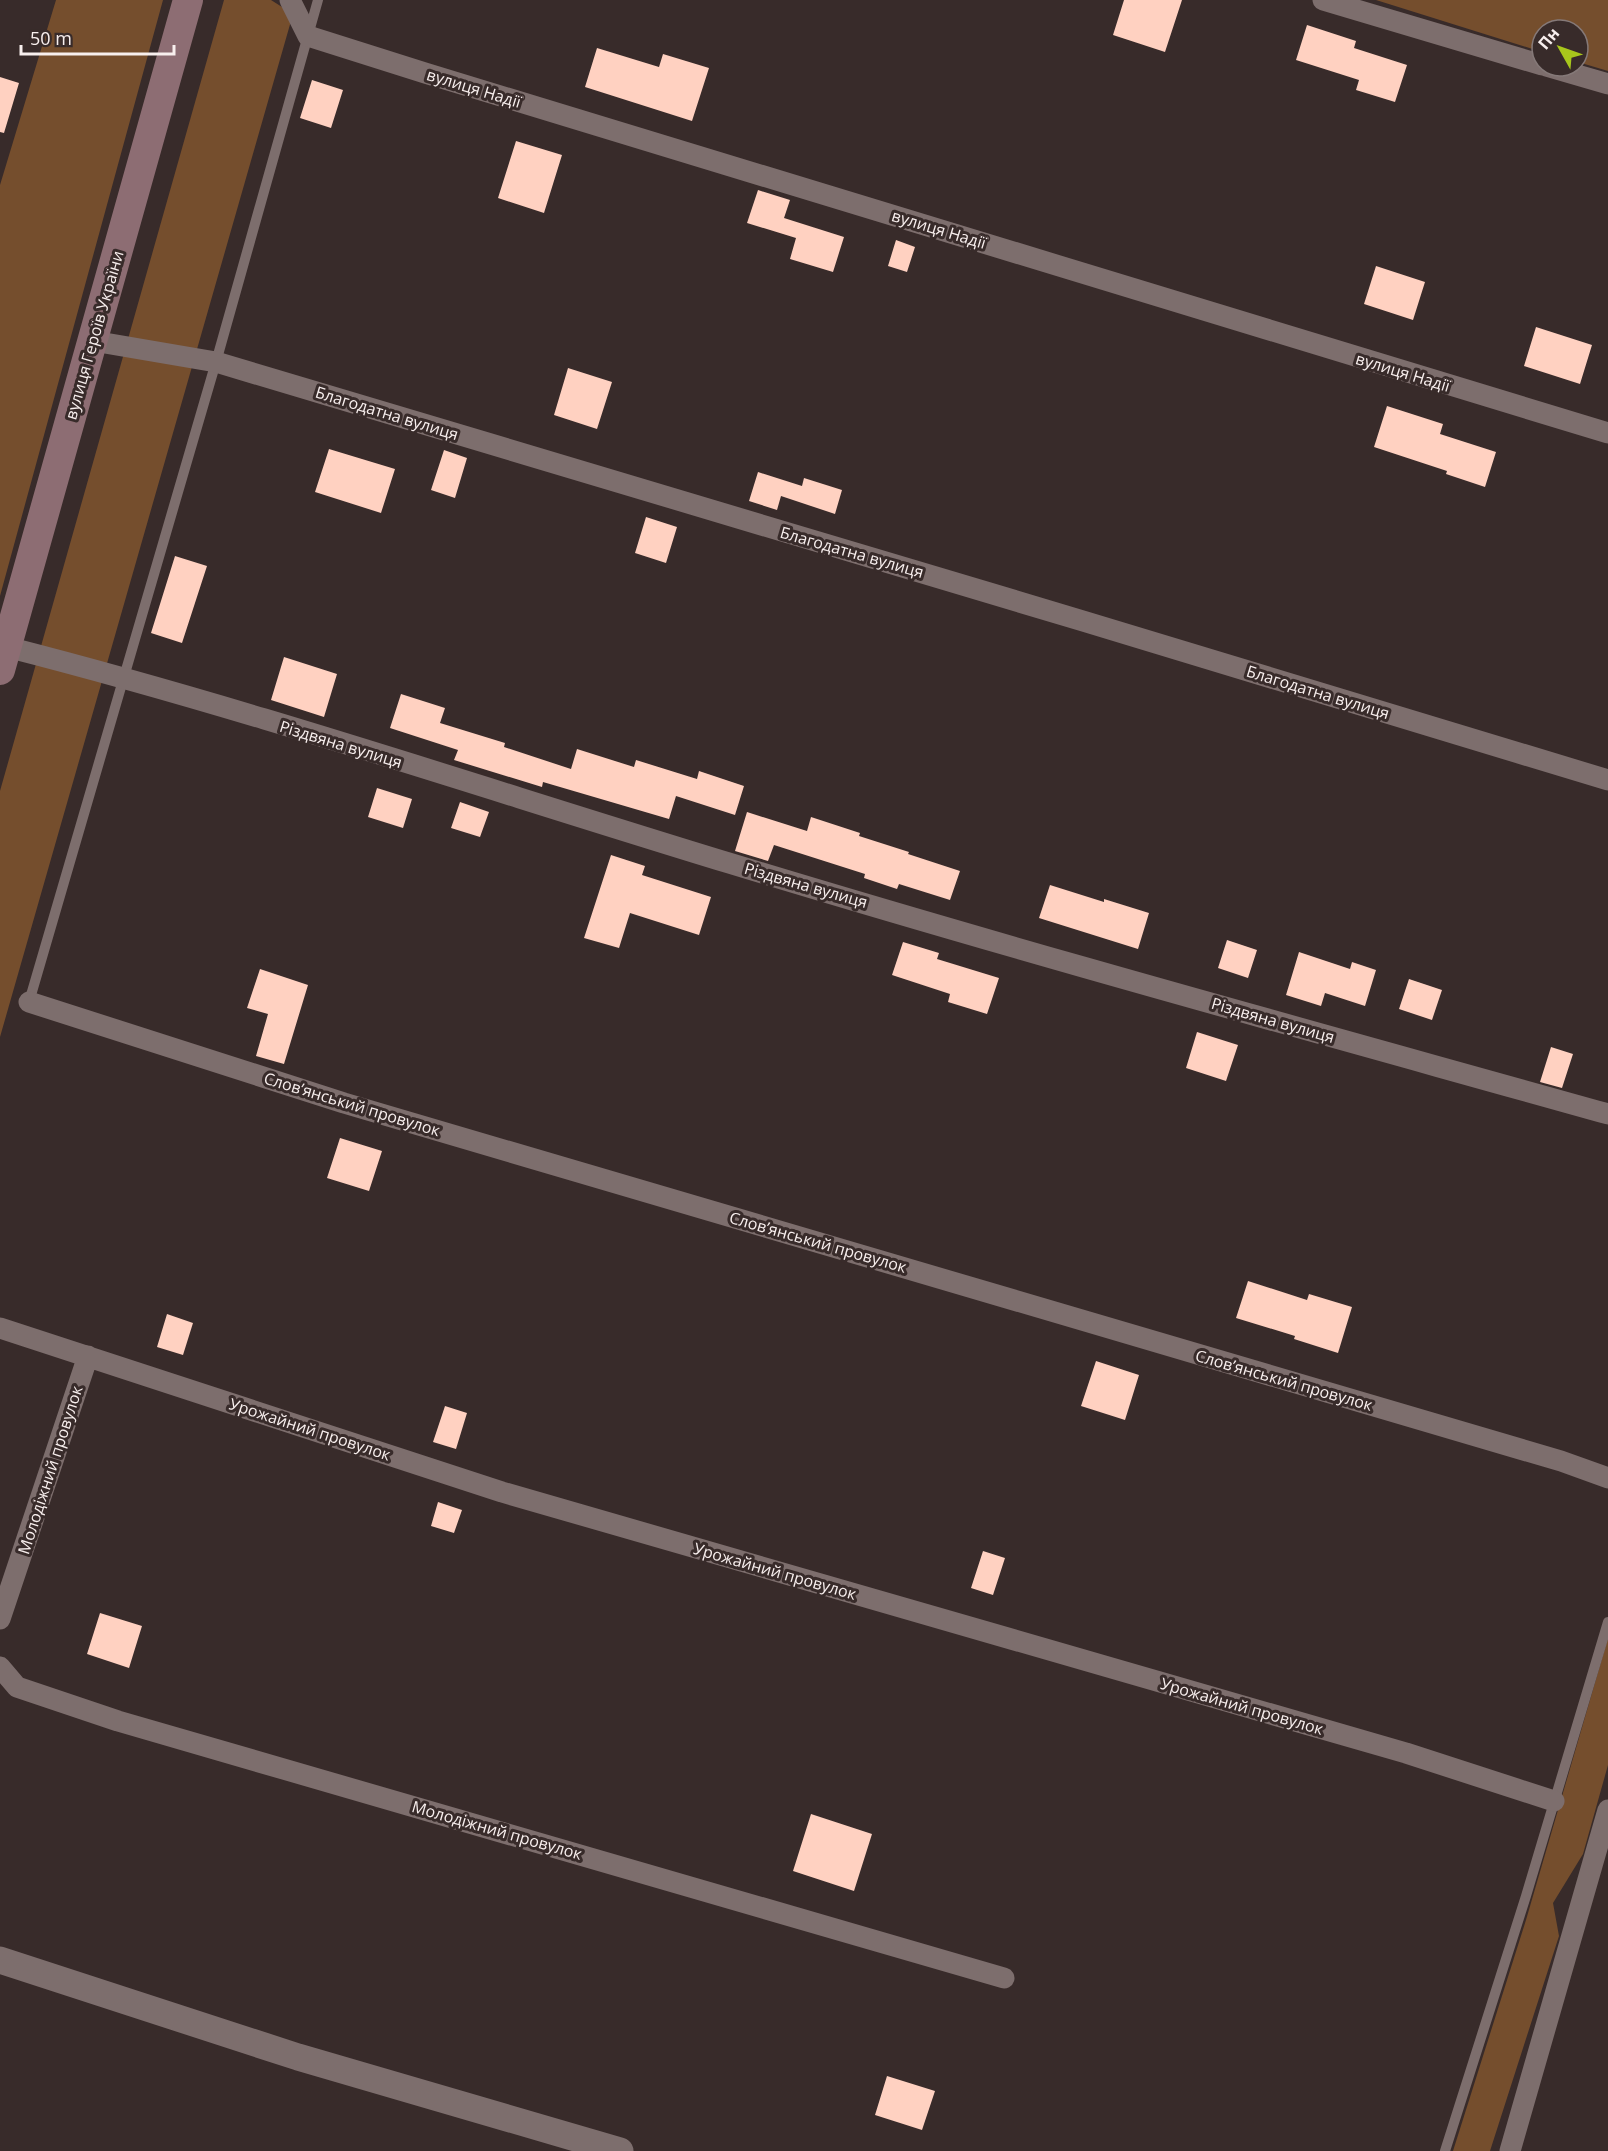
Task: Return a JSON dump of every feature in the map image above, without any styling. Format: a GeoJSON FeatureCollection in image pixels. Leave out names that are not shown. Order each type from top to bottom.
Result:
{"type":"FeatureCollection","features":[{"type":"Feature","properties":{"kind":"main road","name":"вулиця Героїв України"},"geometry":{"type":"LineString","coordinates":[[4,648],[188,0]]}},
{"type":"Feature","properties":{"kind":"street"},"geometry":{"type":"LineString","coordinates":[[290,0],[308,36]]}},
{"type":"Feature","properties":{"kind":"street"},"geometry":{"type":"LineString","coordinates":[[1323,0],[1530,61]]}},
{"type":"Feature","properties":{"kind":"street","name":"вулиця Надії"},"geometry":{"type":"LineString","coordinates":[[308,36],[1608,433]]}},
{"type":"Feature","properties":{"kind":"street"},"geometry":{"type":"LineString","coordinates":[[1587,78],[1608,84]]}},
{"type":"Feature","properties":{"kind":"street","name":"Благодатна вулиця"},"geometry":{"type":"LineString","coordinates":[[93,341],[216,362],[1608,780]]}},
{"type":"Feature","properties":{"kind":"street","name":"Різдвяна вулиця"},"geometry":{"type":"LineString","coordinates":[[4,648],[124,677],[735,865],[1169,991],[1608,1114]]}},
{"type":"Feature","properties":{"kind":"street","name":"Словʼянський провулок"},"geometry":{"type":"LineString","coordinates":[[28,1002],[344,1103],[1561,1461],[1608,1478]]}},
{"type":"Feature","properties":{"kind":"street","name":"Урожайний провулок"},"geometry":{"type":"LineString","coordinates":[[0,1328],[502,1492],[1406,1753],[1554,1801]]}},
{"type":"Feature","properties":{"kind":"street","name":"Молодіжний провулок"},"geometry":{"type":"LineString","coordinates":[[0,1619],[88,1356]]}},
{"type":"Feature","properties":{"kind":"street","name":"Молодіжний провулок"},"geometry":{"type":"LineString","coordinates":[[0,1666],[17,1687],[118,1721],[1004,1978]]}},
{"type":"Feature","properties":{"kind":"street"},"geometry":{"type":"LineString","coordinates":[[1509,2151],[1608,1810]]}},
{"type":"Feature","properties":{"kind":"street"},"geometry":{"type":"LineString","coordinates":[[0,1960],[298,2057],[620,2151]]}},
{"type":"Feature","properties":{"kind":"lane"},"geometry":{"type":"LineString","coordinates":[[28,1002],[216,362],[318,0]]}},
{"type":"Feature","properties":{"kind":"lane"},"geometry":{"type":"LineString","coordinates":[[1445,2151],[1608,1622]]}},
{"type":"Feature","properties":{"kind":"shaded area"},"geometry":{"type":"Polygon","coordinates":[[[56,0],[163,0],[0,596],[0,185],[56,0]]]}},
{"type":"Feature","properties":{"kind":"shaded area"},"geometry":{"type":"Polygon","coordinates":[[[224,0],[271,0],[293,14],[0,1037],[0,791],[224,0]]]}},
{"type":"Feature","properties":{"kind":"shaded area"},"geometry":{"type":"Polygon","coordinates":[[[1376,0],[1608,0],[1608,71],[1590,66],[1590,18],[1530,18],[1530,48],[1376,0]]]}},
{"type":"Feature","properties":{"kind":"shaded area"},"geometry":{"type":"Polygon","coordinates":[[[1608,1638],[1608,1765],[1583,1854],[1553,1903],[1559,1936],[1490,2151],[1453,2151],[1526,1920],[1608,1638]]]}},
{"type":"Feature","properties":{"kind":"building"},"geometry":{"type":"Polygon","coordinates":[[[1124,0],[1182,0],[1165,52],[1113,35],[1124,0]]]}},
{"type":"Feature","properties":{"kind":"building"},"geometry":{"type":"Polygon","coordinates":[[[1307,25],[1356,41],[1354,48],[1407,65],[1395,102],[1356,90],[1359,80],[1296,60],[1307,25]]]}},
{"type":"Feature","properties":{"kind":"building"},"geometry":{"type":"Polygon","coordinates":[[[597,48],[659,67],[663,54],[709,68],[692,121],[585,87],[597,48]]]}},
{"type":"Feature","properties":{"kind":"building"},"geometry":{"type":"Polygon","coordinates":[[[0,77],[19,83],[4,133],[0,132],[0,77]]]}},
{"type":"Feature","properties":{"kind":"building"},"geometry":{"type":"Polygon","coordinates":[[[312,80],[343,90],[331,128],[300,118],[312,80]]]}},
{"type":"Feature","properties":{"kind":"building"},"geometry":{"type":"Polygon","coordinates":[[[516,141],[562,155],[544,213],[498,198],[516,141]]]}},
{"type":"Feature","properties":{"kind":"building"},"geometry":{"type":"Polygon","coordinates":[[[758,190],[790,200],[784,218],[844,237],[833,272],[790,259],[796,238],[747,223],[758,190]]]}},
{"type":"Feature","properties":{"kind":"building"},"geometry":{"type":"Polygon","coordinates":[[[896,240],[915,247],[907,272],[888,266],[896,240]]]}},
{"type":"Feature","properties":{"kind":"building"},"geometry":{"type":"Polygon","coordinates":[[[1376,266],[1425,282],[1413,320],[1364,304],[1376,266]]]}},
{"type":"Feature","properties":{"kind":"building"},"geometry":{"type":"Polygon","coordinates":[[[1536,327],[1592,345],[1580,384],[1524,366],[1536,327]]]}},
{"type":"Feature","properties":{"kind":"building"},"geometry":{"type":"Polygon","coordinates":[[[568,368],[612,382],[597,429],[554,415],[568,368]]]}},
{"type":"Feature","properties":{"kind":"building"},"geometry":{"type":"Polygon","coordinates":[[[1387,406],[1443,424],[1440,434],[1496,452],[1485,487],[1446,474],[1447,471],[1374,447],[1387,406]]]}},
{"type":"Feature","properties":{"kind":"building"},"geometry":{"type":"Polygon","coordinates":[[[329,449],[395,469],[381,513],[315,492],[329,449]]]}},
{"type":"Feature","properties":{"kind":"building"},"geometry":{"type":"Polygon","coordinates":[[[444,450],[467,458],[455,498],[431,490],[444,450]]]}},
{"type":"Feature","properties":{"kind":"building"},"geometry":{"type":"Polygon","coordinates":[[[758,472],[802,486],[804,478],[842,490],[835,514],[781,496],[777,510],[749,501],[758,472]]]}},
{"type":"Feature","properties":{"kind":"building"},"geometry":{"type":"Polygon","coordinates":[[[646,517],[677,527],[666,563],[635,553],[646,517]]]}},
{"type":"Feature","properties":{"kind":"building"},"geometry":{"type":"Polygon","coordinates":[[[175,556],[207,566],[182,643],[151,633],[175,556]]]}},
{"type":"Feature","properties":{"kind":"building"},"geometry":{"type":"Polygon","coordinates":[[[284,657],[337,674],[324,717],[271,700],[284,657]]]}},
{"type":"Feature","properties":{"kind":"building"},"geometry":{"type":"Polygon","coordinates":[[[401,694],[445,708],[440,723],[505,743],[504,747],[571,769],[577,749],[634,767],[636,760],[697,779],[699,771],[744,786],[735,815],[676,796],[669,819],[543,782],[542,787],[454,760],[458,750],[390,728],[401,694]]]}},
{"type":"Feature","properties":{"kind":"building"},"geometry":{"type":"Polygon","coordinates":[[[377,788],[412,799],[403,828],[368,817],[377,788]]]}},
{"type":"Feature","properties":{"kind":"building"},"geometry":{"type":"Polygon","coordinates":[[[460,802],[489,812],[480,837],[451,828],[460,802]]]}},
{"type":"Feature","properties":{"kind":"building"},"geometry":{"type":"Polygon","coordinates":[[[747,812],[807,831],[811,817],[960,871],[950,900],[899,884],[897,889],[864,878],[865,874],[774,845],[768,861],[735,851],[747,812]]]}},
{"type":"Feature","properties":{"kind":"building"},"geometry":{"type":"Polygon","coordinates":[[[611,855],[645,866],[642,875],[711,897],[699,935],[630,913],[619,948],[584,938],[611,855]]]}},
{"type":"Feature","properties":{"kind":"building"},"geometry":{"type":"Polygon","coordinates":[[[1050,885],[1149,913],[1138,949],[1039,918],[1050,885]]]}},
{"type":"Feature","properties":{"kind":"building"},"geometry":{"type":"Polygon","coordinates":[[[1227,940],[1257,950],[1248,978],[1218,968],[1227,940]]]}},
{"type":"Feature","properties":{"kind":"building"},"geometry":{"type":"Polygon","coordinates":[[[903,942],[939,953],[937,959],[999,978],[987,1014],[948,1002],[950,994],[892,975],[903,942]]]}},
{"type":"Feature","properties":{"kind":"building"},"geometry":{"type":"Polygon","coordinates":[[[1299,952],[1350,969],[1352,962],[1376,970],[1365,1006],[1325,993],[1321,1006],[1286,995],[1299,952]]]}},
{"type":"Feature","properties":{"kind":"building"},"geometry":{"type":"Polygon","coordinates":[[[260,969],[308,985],[284,1064],[256,1056],[268,1014],[247,1008],[260,969]]]}},
{"type":"Feature","properties":{"kind":"building"},"geometry":{"type":"Polygon","coordinates":[[[1409,979],[1442,990],[1432,1020],[1399,1009],[1409,979]]]}},
{"type":"Feature","properties":{"kind":"building"},"geometry":{"type":"Polygon","coordinates":[[[1197,1032],[1238,1045],[1226,1081],[1186,1068],[1197,1032]]]}},
{"type":"Feature","properties":{"kind":"building"},"geometry":{"type":"Polygon","coordinates":[[[1551,1047],[1573,1054],[1562,1088],[1540,1082],[1551,1047]]]}},
{"type":"Feature","properties":{"kind":"building"},"geometry":{"type":"Polygon","coordinates":[[[340,1138],[382,1151],[369,1191],[327,1178],[340,1138]]]}},
{"type":"Feature","properties":{"kind":"building"},"geometry":{"type":"Polygon","coordinates":[[[1248,1281],[1307,1300],[1309,1294],[1352,1307],[1338,1353],[1294,1339],[1295,1336],[1236,1318],[1248,1281]]]}},
{"type":"Feature","properties":{"kind":"building"},"geometry":{"type":"Polygon","coordinates":[[[167,1314],[193,1323],[183,1355],[157,1347],[167,1314]]]}},
{"type":"Feature","properties":{"kind":"building"},"geometry":{"type":"Polygon","coordinates":[[[1096,1361],[1139,1375],[1125,1420],[1081,1406],[1096,1361]]]}},
{"type":"Feature","properties":{"kind":"building"},"geometry":{"type":"Polygon","coordinates":[[[445,1406],[467,1413],[456,1449],[433,1442],[445,1406]]]}},
{"type":"Feature","properties":{"kind":"building"},"geometry":{"type":"Polygon","coordinates":[[[438,1502],[462,1510],[454,1533],[431,1526],[438,1502]]]}},
{"type":"Feature","properties":{"kind":"building"},"geometry":{"type":"Polygon","coordinates":[[[983,1551],[1005,1558],[993,1595],[971,1588],[983,1551]]]}},
{"type":"Feature","properties":{"kind":"building"},"geometry":{"type":"Polygon","coordinates":[[[100,1613],[142,1626],[129,1668],[87,1654],[100,1613]]]}},
{"type":"Feature","properties":{"kind":"building"},"geometry":{"type":"Polygon","coordinates":[[[811,1814],[872,1834],[854,1891],[793,1871],[811,1814]]]}},
{"type":"Feature","properties":{"kind":"building"},"geometry":{"type":"Polygon","coordinates":[[[887,2076],[935,2091],[922,2130],[875,2115],[887,2076]]]}}]}
